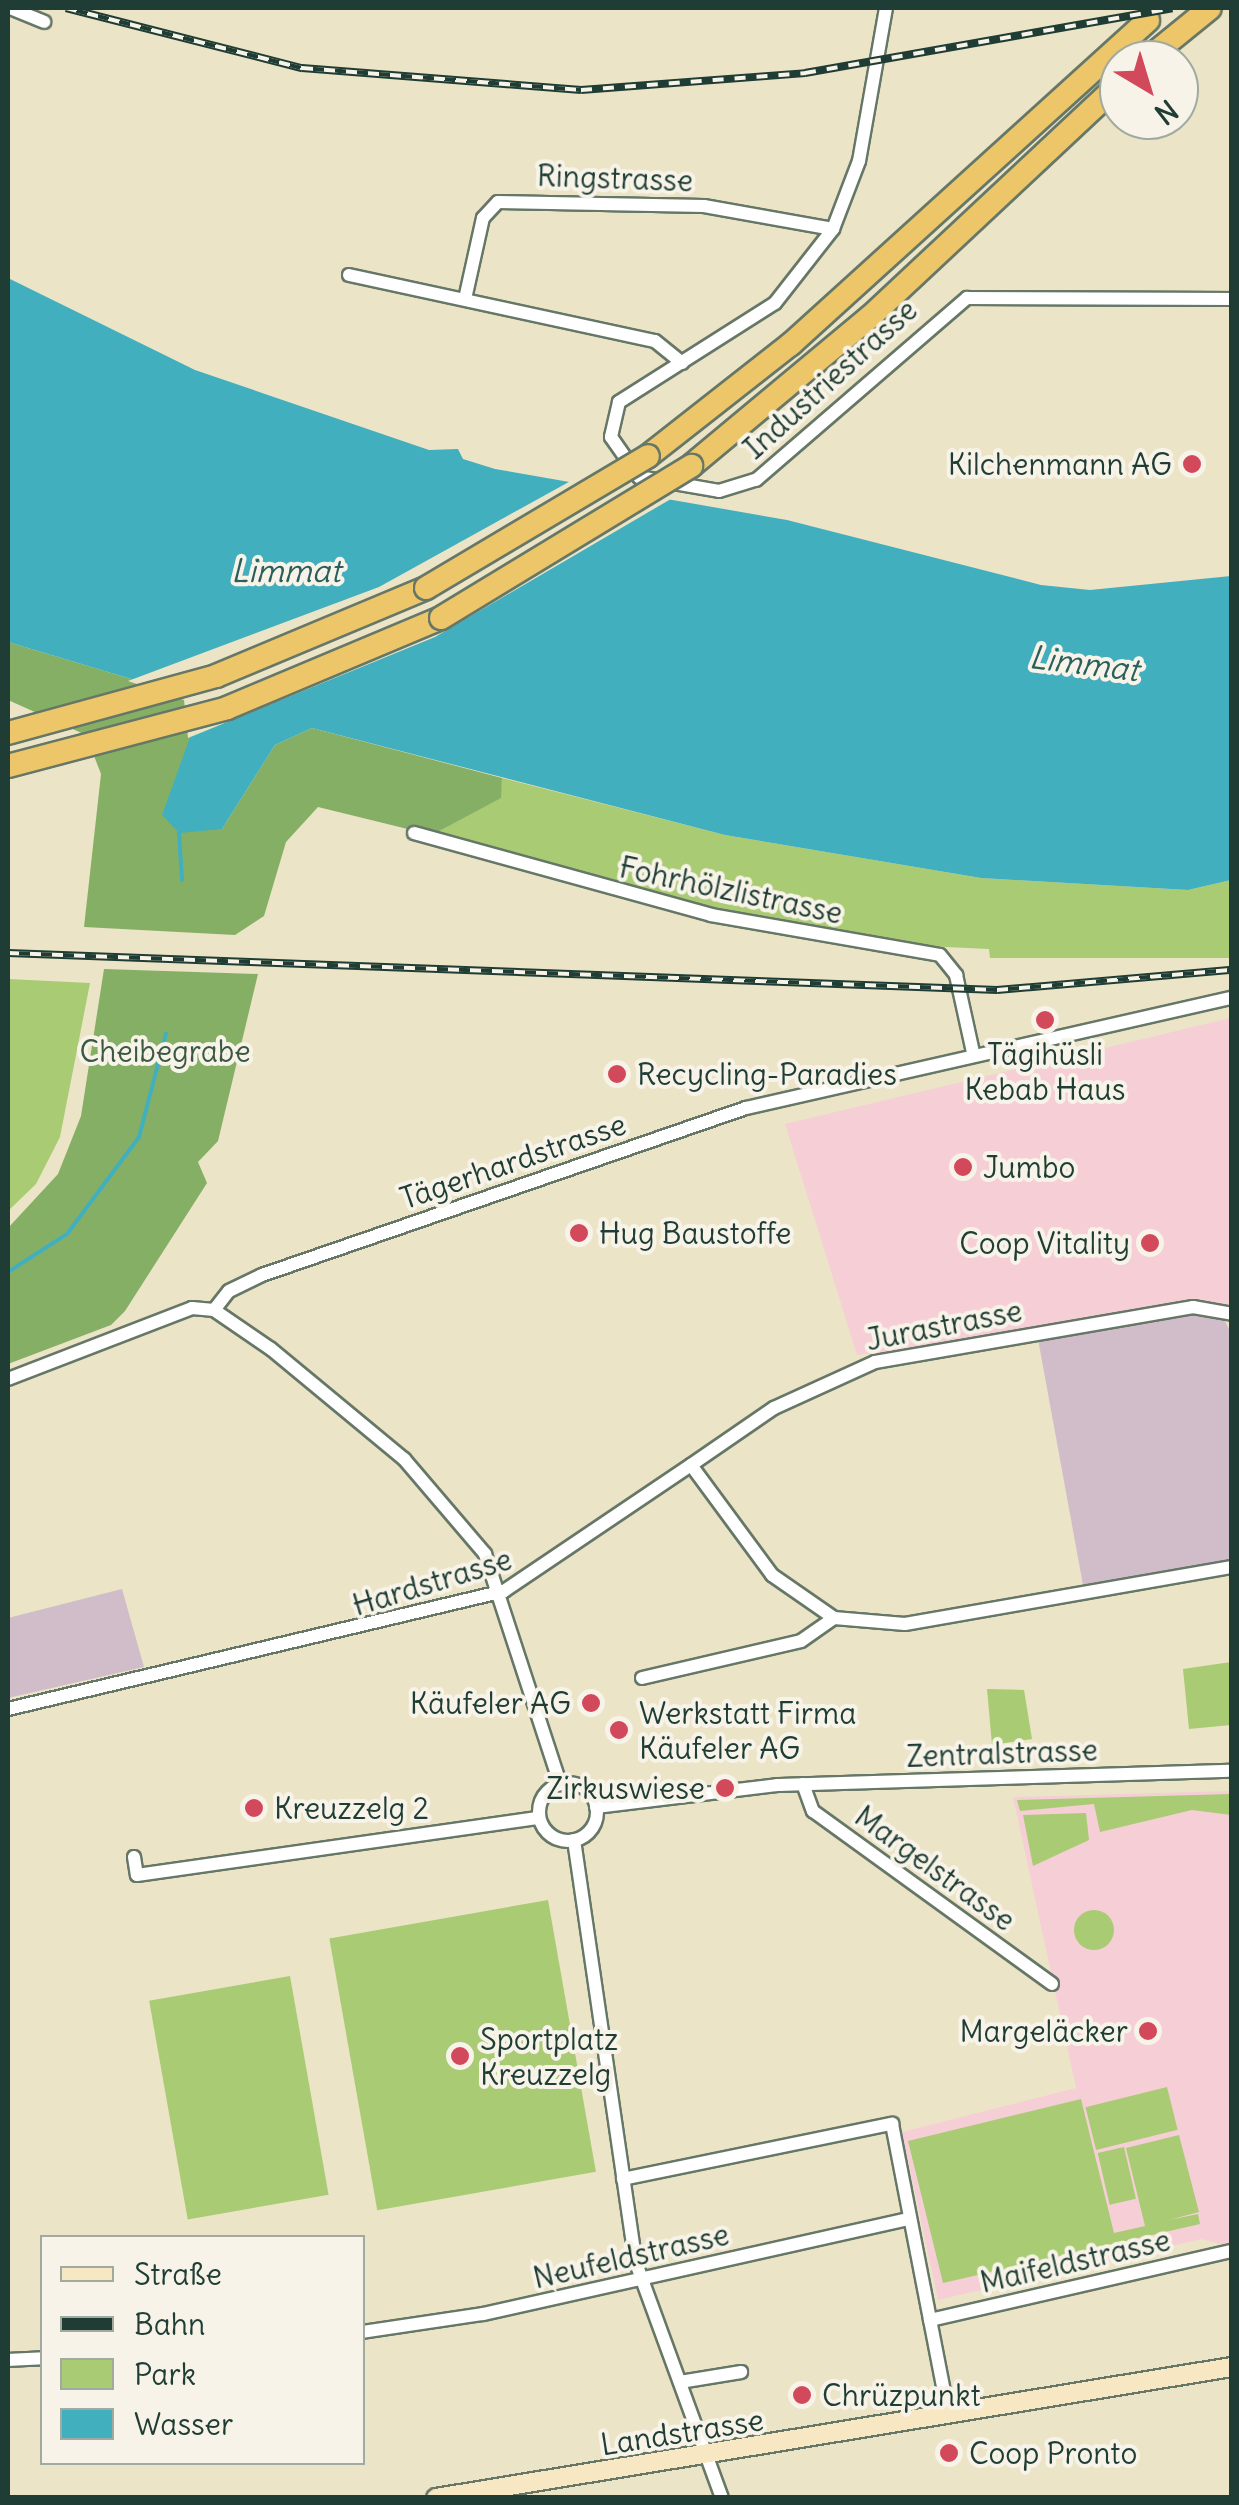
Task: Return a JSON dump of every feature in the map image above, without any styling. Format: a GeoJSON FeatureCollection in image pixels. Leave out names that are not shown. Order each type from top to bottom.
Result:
{"type":"FeatureCollection","features":[{"type":"Feature","properties":{"kind":"highway"},"geometry":{"type":"LineString","coordinates":[[1171,40],[1210,8]]}},
{"type":"Feature","properties":{"kind":"highway"},"geometry":{"type":"LineString","coordinates":[[8,732],[131,703],[410,597],[644,466],[806,331],[1148,20]]}},
{"type":"Feature","properties":{"kind":"highway"},"geometry":{"type":"LineString","coordinates":[[8,766],[183,722],[441,618],[691,466],[812,368],[1099,103]]}},
{"type":"Feature","properties":{"kind":"main road","name":"Landstrasse"},"geometry":{"type":"LineString","coordinates":[[436,2498],[1232,2367]]}},
{"type":"Feature","properties":{"kind":"street"},"geometry":{"type":"LineString","coordinates":[[10,8],[44,22]]}},
{"type":"Feature","properties":{"kind":"street"},"geometry":{"type":"LineString","coordinates":[[644,466],[613,445],[613,414],[630,392],[775,303],[833,229],[858,161],[886,8]]}},
{"type":"Feature","properties":{"kind":"street","name":"Ringstrasse"},"geometry":{"type":"LineString","coordinates":[[465,299],[483,218],[498,202],[704,206],[833,229]]}},
{"type":"Feature","properties":{"kind":"street"},"geometry":{"type":"LineString","coordinates":[[348,275],[667,345],[682,363]]}},
{"type":"Feature","properties":{"kind":"street","name":"Industriestrasse"},"geometry":{"type":"LineString","coordinates":[[644,466],[719,490],[756,480],[966,298],[1232,299]]}},
{"type":"Feature","properties":{"kind":"street","name":"Fohrhölzlistrasse"},"geometry":{"type":"LineString","coordinates":[[414,832],[711,915],[940,955],[956,975],[973,1052]]}},
{"type":"Feature","properties":{"kind":"street","name":"Tägerhardstrasse"},"geometry":{"type":"LineString","coordinates":[[214,1310],[229,1290],[262,1275],[673,1132],[973,1052],[1232,998]]}},
{"type":"Feature","properties":{"kind":"street","name":"Jurastrasse"},"geometry":{"type":"LineString","coordinates":[[691,1465],[774,1408],[875,1362],[1194,1307],[1232,1314]]}},
{"type":"Feature","properties":{"kind":"street"},"geometry":{"type":"LineString","coordinates":[[8,1378],[164,1317],[214,1310],[404,1459],[454,1511],[504,1591],[560,1784]]}},
{"type":"Feature","properties":{"kind":"street"},"geometry":{"type":"LineString","coordinates":[[691,1465],[772,1575],[834,1618],[904,1624],[1232,1566]]}},
{"type":"Feature","properties":{"kind":"street","name":"Hardstrasse"},"geometry":{"type":"LineString","coordinates":[[8,1708],[504,1591],[691,1465]]}},
{"type":"Feature","properties":{"kind":"street"},"geometry":{"type":"LineString","coordinates":[[642,1678],[802,1641],[834,1618]]}},
{"type":"Feature","properties":{"kind":"street","name":"Zentralstrasse"},"geometry":{"type":"LineString","coordinates":[[596,1807],[803,1784],[1232,1771]]}},
{"type":"Feature","properties":{"kind":"street"},"geometry":{"type":"LineString","coordinates":[[560,1784],[583,1788],[596,1807],[594,1824],[574,1840],[548,1834],[540,1818],[543,1797],[560,1784]]}},
{"type":"Feature","properties":{"kind":"street","name":"Margelstrasse"},"geometry":{"type":"LineString","coordinates":[[803,1784],[813,1810],[1052,1984]]}},
{"type":"Feature","properties":{"kind":"street"},"geometry":{"type":"LineString","coordinates":[[134,1857],[137,1875],[540,1818]]}},
{"type":"Feature","properties":{"kind":"street"},"geometry":{"type":"LineString","coordinates":[[574,1840],[641,2280],[712,2455],[722,2498]]}},
{"type":"Feature","properties":{"kind":"street"},"geometry":{"type":"LineString","coordinates":[[623,2179],[892,2124],[948,2414]]}},
{"type":"Feature","properties":{"kind":"street","name":"Neufeldstrasse"},"geometry":{"type":"LineString","coordinates":[[365,2331],[641,2280],[909,2219]]}},
{"type":"Feature","properties":{"kind":"street","name":"Maifeldstrasse"},"geometry":{"type":"LineString","coordinates":[[930,2320],[1232,2251]]}},
{"type":"Feature","properties":{"kind":"street"},"geometry":{"type":"LineString","coordinates":[[8,2360],[40,2358]]}},
{"type":"Feature","properties":{"kind":"street"},"geometry":{"type":"LineString","coordinates":[[680,2382],[741,2372]]}},
{"type":"Feature","properties":{"kind":"shaded area"},"geometry":{"type":"Polygon","coordinates":[[[1231,1018],[1231,1313],[857,1355],[785,1124],[1231,1018]]]}},
{"type":"Feature","properties":{"kind":"shaded area"},"geometry":{"type":"Polygon","coordinates":[[[1194,1312],[1224,1319],[1232,1335],[1231,1559],[1083,1585],[1038,1339],[1194,1312]]]}},
{"type":"Feature","properties":{"kind":"shaded area"},"geometry":{"type":"Polygon","coordinates":[[[122,1589],[144,1667],[8,1698],[8,1618],[122,1589]]]}},
{"type":"Feature","properties":{"kind":"shaded area","name":"Margeläcker"},"geometry":{"type":"Polygon","coordinates":[[[1231,1791],[1231,2247],[1202,2239],[938,2300],[902,2132],[1076,2088],[1013,1797],[1231,1791]]]}},
{"type":"Feature","properties":{"kind":"green space"},"geometry":{"type":"Polygon","coordinates":[[[8,642],[188,696],[222,829],[275,745],[312,728],[502,778],[501,798],[432,835],[318,807],[286,842],[264,916],[235,935],[84,927],[101,774],[86,735],[8,700],[8,642]]]}},
{"type":"Feature","properties":{"kind":"green space"},"geometry":{"type":"Polygon","coordinates":[[[502,778],[725,835],[981,878],[1188,890],[1231,880],[1231,958],[990,958],[989,949],[924,946],[664,898],[432,835],[500,798],[502,778]]]}},
{"type":"Feature","properties":{"kind":"green space","name":"Cheibegrabe"},"geometry":{"type":"Polygon","coordinates":[[[104,969],[258,974],[218,1141],[198,1162],[207,1183],[125,1311],[111,1325],[8,1364],[8,1228],[58,1174],[81,1116],[104,969]]]}},
{"type":"Feature","properties":{"kind":"green space"},"geometry":{"type":"Polygon","coordinates":[[[8,979],[90,983],[60,1137],[36,1184],[8,1211],[8,979]]]}},
{"type":"Feature","properties":{"kind":"green space"},"geometry":{"type":"Polygon","coordinates":[[[1231,1662],[1231,1725],[1189,1729],[1183,1669],[1231,1662]]]}},
{"type":"Feature","properties":{"kind":"green space"},"geometry":{"type":"Polygon","coordinates":[[[987,1689],[1024,1690],[1032,1739],[992,1745],[987,1689]]]}},
{"type":"Feature","properties":{"kind":"green space"},"geometry":{"type":"Polygon","coordinates":[[[1231,1794],[1231,1815],[1192,1810],[1100,1832],[1094,1804],[1020,1811],[1017,1800],[1231,1794]]]}},
{"type":"Feature","properties":{"kind":"green space"},"geometry":{"type":"Polygon","coordinates":[[[1086,1813],[1089,1840],[1033,1866],[1023,1815],[1086,1813]]]}},
{"type":"Feature","properties":{"kind":"green space","name":"Sportplatz Kreuzzelg"},"geometry":{"type":"Polygon","coordinates":[[[548,1900],[596,2172],[377,2210],[329,1939],[548,1900]]]}},
{"type":"Feature","properties":{"kind":"green space"},"geometry":{"type":"Polygon","coordinates":[[[1094,1910],[1108,1916],[1114,1930],[1108,1944],[1094,1950],[1080,1944],[1074,1930],[1080,1916],[1094,1910]]]}},
{"type":"Feature","properties":{"kind":"green space"},"geometry":{"type":"Polygon","coordinates":[[[290,1976],[329,2195],[188,2219],[149,2001],[290,1976]]]}},
{"type":"Feature","properties":{"kind":"green space"},"geometry":{"type":"Polygon","coordinates":[[[1167,2087],[1178,2130],[1096,2150],[1085,2107],[1167,2087]]]}},
{"type":"Feature","properties":{"kind":"green space"},"geometry":{"type":"Polygon","coordinates":[[[1081,2099],[1114,2233],[1145,2226],[1126,2148],[1179,2135],[1199,2212],[1169,2220],[1198,2214],[1200,2224],[943,2283],[908,2141],[1081,2099]]]}},
{"type":"Feature","properties":{"kind":"green space"},"geometry":{"type":"Polygon","coordinates":[[[1124,2147],[1136,2199],[1110,2205],[1098,2153],[1124,2147]]]}},
{"type":"Feature","properties":{"kind":"water","name":"Limmat"},"geometry":{"type":"Polygon","coordinates":[[[8,278],[195,370],[429,450],[458,449],[463,459],[495,469],[787,520],[1041,585],[1090,590],[1231,576],[1231,880],[1188,890],[981,878],[725,835],[312,728],[275,745],[222,829],[179,833],[162,815],[197,718],[188,696],[8,642],[8,278]]]}},
{"type":"Feature","properties":{"kind":"pier"},"geometry":{"type":"Polygon","coordinates":[[[576,478],[676,496],[435,637],[188,738],[184,700],[128,681],[379,587],[576,478]]]}},
{"type":"Feature","properties":{"kind":"waterway"},"geometry":{"type":"LineString","coordinates":[[179,833],[182,880]]}},
{"type":"Feature","properties":{"kind":"waterway"},"geometry":{"type":"LineString","coordinates":[[8,1272],[67,1234],[139,1137],[166,1033]]}},
{"type":"Feature","properties":{"kind":"railway"},"geometry":{"type":"LineString","coordinates":[[66,8],[302,68],[581,90],[805,73],[1172,8]]}},
{"type":"Feature","properties":{"kind":"railway"},"geometry":{"type":"LineString","coordinates":[[8,953],[997,990],[1232,970]]}},
{"type":"Feature","properties":{"kind":"place","name":"Kilchenmann AG"},"geometry":{"type":"Point","coordinates":[1192,464]}},
{"type":"Feature","properties":{"kind":"place","name":"Tägihüsli Kebab Haus"},"geometry":{"type":"Point","coordinates":[1045,1020]}},
{"type":"Feature","properties":{"kind":"place","name":"Recycling-Paradies"},"geometry":{"type":"Point","coordinates":[617,1074]}},
{"type":"Feature","properties":{"kind":"place","name":"Jumbo"},"geometry":{"type":"Point","coordinates":[963,1167]}},
{"type":"Feature","properties":{"kind":"place","name":"Hug Baustoffe"},"geometry":{"type":"Point","coordinates":[579,1233]}},
{"type":"Feature","properties":{"kind":"place","name":"Coop Vitality"},"geometry":{"type":"Point","coordinates":[1150,1243]}},
{"type":"Feature","properties":{"kind":"place","name":"Käufeler AG"},"geometry":{"type":"Point","coordinates":[591,1703]}},
{"type":"Feature","properties":{"kind":"place","name":"Werkstatt Firma Käufeler AG"},"geometry":{"type":"Point","coordinates":[619,1730]}},
{"type":"Feature","properties":{"kind":"place","name":"Zirkuswiese"},"geometry":{"type":"Point","coordinates":[725,1788]}},
{"type":"Feature","properties":{"kind":"place","name":"Kreuzzelg 2"},"geometry":{"type":"Point","coordinates":[254,1808]}},
{"type":"Feature","properties":{"kind":"place","name":"Margeläcker"},"geometry":{"type":"Point","coordinates":[1148,2031]}},
{"type":"Feature","properties":{"kind":"place","name":"Sportplatz Kreuzzelg"},"geometry":{"type":"Point","coordinates":[460,2056]}},
{"type":"Feature","properties":{"kind":"place","name":"Chrüzpunkt"},"geometry":{"type":"Point","coordinates":[802,2395]}},
{"type":"Feature","properties":{"kind":"place","name":"Coop Pronto"},"geometry":{"type":"Point","coordinates":[949,2453]}}]}
